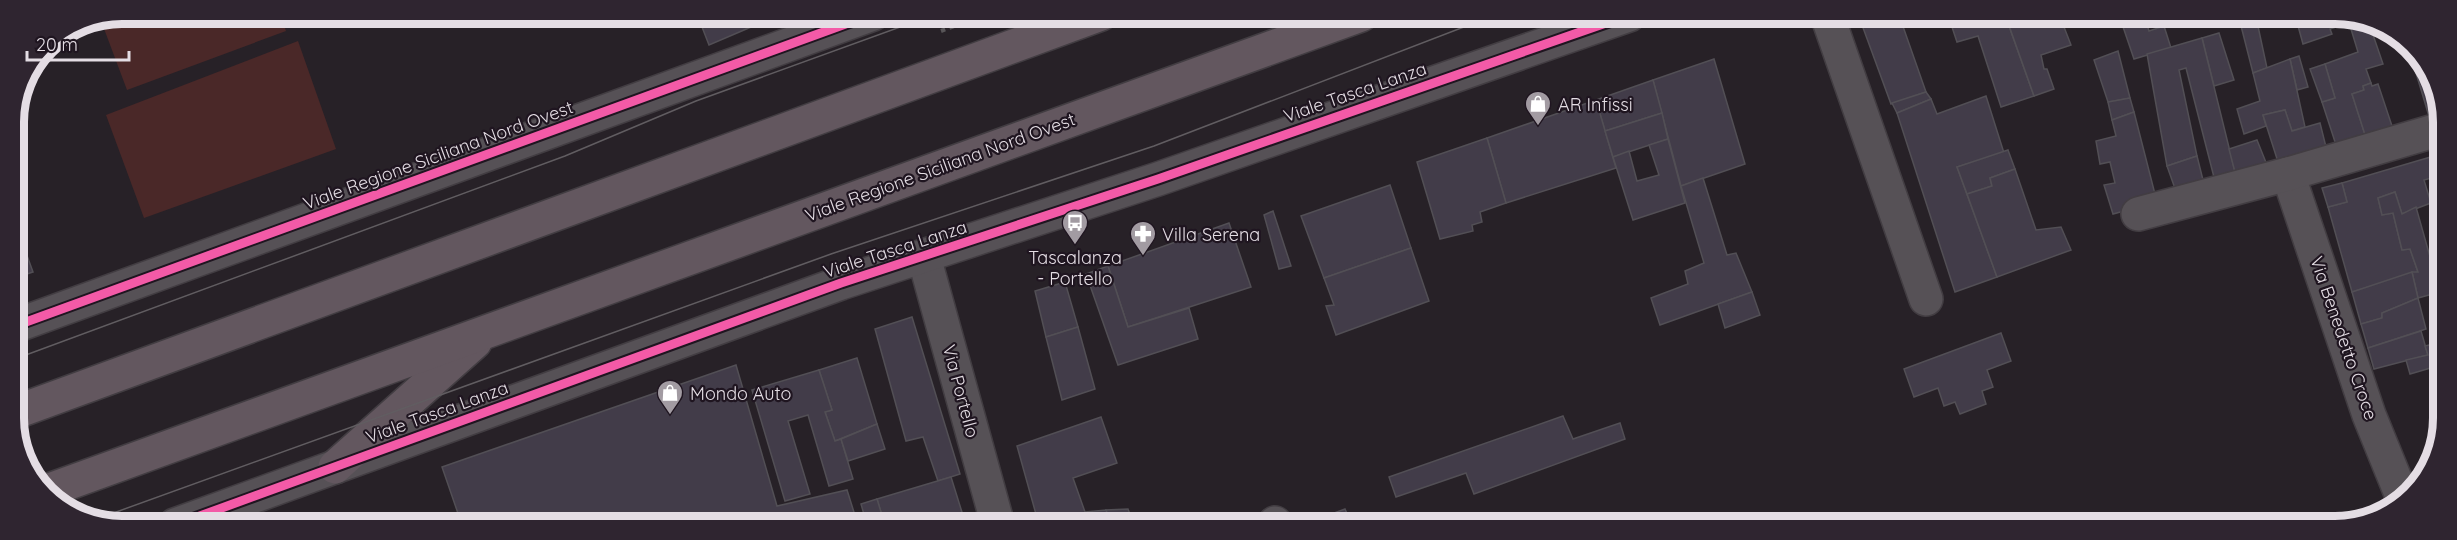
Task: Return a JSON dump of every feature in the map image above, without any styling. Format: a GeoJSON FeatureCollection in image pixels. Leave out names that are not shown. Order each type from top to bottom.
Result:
{"type":"FeatureCollection","features":[{"type":"Feature","properties":{"kind":"main road"},"geometry":{"type":"LineString","coordinates":[[24,409],[1074,24]]}},
{"type":"Feature","properties":{"kind":"main road","name":"Viale Regione Siciliana Nord Ovest"},"geometry":{"type":"LineString","coordinates":[[54,488],[1337,24]]}},
{"type":"Feature","properties":{"kind":"main road"},"geometry":{"type":"LineString","coordinates":[[335,467],[488,330]]}},
{"type":"Feature","properties":{"kind":"street","name":"Viale Regione Siciliana Nord Ovest"},"geometry":{"type":"LineString","coordinates":[[24,323],[846,24]]}},
{"type":"Feature","properties":{"kind":"street","name":"Viale Tasca Lanza"},"geometry":{"type":"LineString","coordinates":[[201,516],[841,283],[1158,178],[1603,24]]}},
{"type":"Feature","properties":{"kind":"street"},"geometry":{"type":"LineString","coordinates":[[1830,24],[1926,299]]}},
{"type":"Feature","properties":{"kind":"street"},"geometry":{"type":"LineString","coordinates":[[2138,214],[2288,174],[2433,131]]}},
{"type":"Feature","properties":{"kind":"street","name":"Via Benedetto Croce"},"geometry":{"type":"LineString","coordinates":[[2288,174],[2369,415],[2400,491]]}},
{"type":"Feature","properties":{"kind":"street","name":"Via Portello"},"geometry":{"type":"LineString","coordinates":[[924,257],[996,516]]}},
{"type":"Feature","properties":{"kind":"path"},"geometry":{"type":"LineString","coordinates":[[941,31],[960,24]]}},
{"type":"Feature","properties":{"kind":"shaded area"},"geometry":{"type":"Polygon","coordinates":[[[122,24],[284,24],[286,31],[127,90],[103,26],[122,24]]]}},
{"type":"Feature","properties":{"kind":"shaded area"},"geometry":{"type":"Polygon","coordinates":[[[298,41],[336,149],[144,218],[106,115],[298,41]]]}},
{"type":"Feature","properties":{"kind":"building"},"geometry":{"type":"Polygon","coordinates":[[[701,24],[750,24],[751,27],[709,45],[701,24]]]}},
{"type":"Feature","properties":{"kind":"building"},"geometry":{"type":"Polygon","coordinates":[[[1902,24],[1926,92],[1891,104],[1862,25],[1902,24]]]}},
{"type":"Feature","properties":{"kind":"building"},"geometry":{"type":"Polygon","coordinates":[[[1951,24],[2008,24],[2034,96],[2001,107],[1978,36],[1957,42],[1951,24]]]}},
{"type":"Feature","properties":{"kind":"building"},"geometry":{"type":"Polygon","coordinates":[[[2008,24],[2072,24],[2064,27],[2071,45],[2041,55],[2044,69],[2047,69],[2054,89],[2034,96],[2008,24]]]}},
{"type":"Feature","properties":{"kind":"building"},"geometry":{"type":"Polygon","coordinates":[[[2122,24],[2147,24],[2149,31],[2164,26],[2171,48],[2134,59],[2122,24]]]}},
{"type":"Feature","properties":{"kind":"building"},"geometry":{"type":"Polygon","coordinates":[[[2241,24],[2258,24],[2267,68],[2253,73],[2241,24]]]}},
{"type":"Feature","properties":{"kind":"building"},"geometry":{"type":"Polygon","coordinates":[[[2297,24],[2343,25],[2330,29],[2332,34],[2303,44],[2297,24]]]}},
{"type":"Feature","properties":{"kind":"building"},"geometry":{"type":"Polygon","coordinates":[[[2350,26],[2372,31],[2383,64],[2366,69],[2371,83],[2363,86],[2364,90],[2352,94],[2367,141],[2338,151],[2322,102],[2335,98],[2325,64],[2358,52],[2350,26]]]}},
{"type":"Feature","properties":{"kind":"building"},"geometry":{"type":"Polygon","coordinates":[[[2219,33],[2234,80],[2214,86],[2202,38],[2219,33]]]}},
{"type":"Feature","properties":{"kind":"building"},"geometry":{"type":"Polygon","coordinates":[[[2202,38],[2237,180],[2216,185],[2186,68],[2179,70],[2197,156],[2167,166],[2147,54],[2202,38]]]}},
{"type":"Feature","properties":{"kind":"building"},"geometry":{"type":"Polygon","coordinates":[[[2118,51],[2130,98],[2108,102],[2094,60],[2118,51]]]}},
{"type":"Feature","properties":{"kind":"building"},"geometry":{"type":"Polygon","coordinates":[[[2299,56],[2308,87],[2297,90],[2290,59],[2299,56]]]}},
{"type":"Feature","properties":{"kind":"building"},"geometry":{"type":"Polygon","coordinates":[[[1714,59],[1745,164],[1681,186],[1653,80],[1714,59]]]}},
{"type":"Feature","properties":{"kind":"building"},"geometry":{"type":"Polygon","coordinates":[[[2290,59],[2305,127],[2292,131],[2285,110],[2263,115],[2266,126],[2244,134],[2237,109],[2260,101],[2253,73],[2290,59]]]}},
{"type":"Feature","properties":{"kind":"building"},"geometry":{"type":"Polygon","coordinates":[[[2413,62],[2428,91],[2433,122],[2431,123],[2413,62]]]}},
{"type":"Feature","properties":{"kind":"building"},"geometry":{"type":"Polygon","coordinates":[[[2325,64],[2335,98],[2322,102],[2310,69],[2325,64]]]}},
{"type":"Feature","properties":{"kind":"building"},"geometry":{"type":"Polygon","coordinates":[[[1653,80],[1662,113],[1605,131],[1596,100],[1653,80]]]}},
{"type":"Feature","properties":{"kind":"building"},"geometry":{"type":"Polygon","coordinates":[[[2371,83],[2372,86],[2378,84],[2394,132],[2367,141],[2352,94],[2364,90],[2363,86],[2371,83]]]}},
{"type":"Feature","properties":{"kind":"building"},"geometry":{"type":"Polygon","coordinates":[[[1926,92],[1931,99],[1897,113],[1892,103],[1926,92]]]}},
{"type":"Feature","properties":{"kind":"building"},"geometry":{"type":"Polygon","coordinates":[[[1986,96],[2004,153],[1957,167],[1997,277],[1955,292],[1897,113],[1931,99],[1937,114],[1986,96]]]}},
{"type":"Feature","properties":{"kind":"building"},"geometry":{"type":"Polygon","coordinates":[[[2130,98],[2134,112],[2112,120],[2108,102],[2130,98]]]}},
{"type":"Feature","properties":{"kind":"building"},"geometry":{"type":"Polygon","coordinates":[[[1596,100],[1616,168],[1506,203],[1487,138],[1596,100]]]}},
{"type":"Feature","properties":{"kind":"building"},"geometry":{"type":"Polygon","coordinates":[[[2285,110],[2292,131],[2320,123],[2327,151],[2279,165],[2263,115],[2285,110]]]}},
{"type":"Feature","properties":{"kind":"building"},"geometry":{"type":"Polygon","coordinates":[[[2134,112],[2157,202],[2113,214],[2104,185],[2115,183],[2110,162],[2100,164],[2096,141],[2116,136],[2112,120],[2134,112]]]}},
{"type":"Feature","properties":{"kind":"building"},"geometry":{"type":"Polygon","coordinates":[[[1662,113],[1668,139],[1613,157],[1605,131],[1662,113]]]}},
{"type":"Feature","properties":{"kind":"building"},"geometry":{"type":"Polygon","coordinates":[[[1487,138],[1506,203],[1480,212],[1482,222],[1472,225],[1473,231],[1440,239],[1417,162],[1487,138]]]}},
{"type":"Feature","properties":{"kind":"building"},"geometry":{"type":"Polygon","coordinates":[[[1668,139],[1685,203],[1633,220],[1613,157],[1629,151],[1637,181],[1659,175],[1649,145],[1668,139]]]}},
{"type":"Feature","properties":{"kind":"building"},"geometry":{"type":"Polygon","coordinates":[[[2257,140],[2269,170],[2237,180],[2229,149],[2257,140]]]}},
{"type":"Feature","properties":{"kind":"building"},"geometry":{"type":"Polygon","coordinates":[[[2008,150],[2015,169],[1990,178],[1992,186],[1967,194],[1957,167],[2008,150]]]}},
{"type":"Feature","properties":{"kind":"building"},"geometry":{"type":"Polygon","coordinates":[[[2197,156],[2205,188],[2178,197],[2167,166],[2197,156]]]}},
{"type":"Feature","properties":{"kind":"building"},"geometry":{"type":"Polygon","coordinates":[[[2433,156],[2433,178],[2424,180],[2431,203],[2402,214],[2395,192],[2378,198],[2382,215],[2393,213],[2402,250],[2410,249],[2418,272],[2352,292],[2328,207],[2347,202],[2342,183],[2433,156]]]}},
{"type":"Feature","properties":{"kind":"building"},"geometry":{"type":"Polygon","coordinates":[[[2015,169],[2036,230],[2061,227],[2071,250],[1997,277],[1967,194],[1992,186],[1990,178],[2015,169]]]}},
{"type":"Feature","properties":{"kind":"building"},"geometry":{"type":"Polygon","coordinates":[[[1703,178],[1727,255],[1736,253],[1752,292],[1660,325],[1651,298],[1688,284],[1685,271],[1704,263],[1681,186],[1703,178]]]}},
{"type":"Feature","properties":{"kind":"building"},"geometry":{"type":"Polygon","coordinates":[[[2342,183],[2347,202],[2328,207],[2322,188],[2342,183]]]}},
{"type":"Feature","properties":{"kind":"building"},"geometry":{"type":"Polygon","coordinates":[[[1390,185],[1411,248],[1324,278],[1301,216],[1390,185]]]}},
{"type":"Feature","properties":{"kind":"building"},"geometry":{"type":"Polygon","coordinates":[[[2395,192],[2402,214],[2416,207],[2433,267],[2433,294],[2418,298],[2412,272],[2418,272],[2410,249],[2402,250],[2393,213],[2382,215],[2378,198],[2395,192]]]}},
{"type":"Feature","properties":{"kind":"building"},"geometry":{"type":"Polygon","coordinates":[[[1273,211],[1291,266],[1279,269],[1264,215],[1273,211]]]}},
{"type":"Feature","properties":{"kind":"building"},"geometry":{"type":"Polygon","coordinates":[[[1229,223],[1251,287],[1128,327],[1108,266],[1229,223]]]}},
{"type":"Feature","properties":{"kind":"building"},"geometry":{"type":"Polygon","coordinates":[[[24,247],[33,272],[24,275],[24,247]]]}},
{"type":"Feature","properties":{"kind":"building"},"geometry":{"type":"Polygon","coordinates":[[[1411,248],[1429,301],[1336,335],[1326,306],[1334,305],[1324,278],[1411,248]]]}},
{"type":"Feature","properties":{"kind":"building"},"geometry":{"type":"Polygon","coordinates":[[[1108,266],[1128,327],[1189,308],[1198,339],[1118,365],[1086,274],[1108,266]]]}},
{"type":"Feature","properties":{"kind":"building"},"geometry":{"type":"Polygon","coordinates":[[[2412,272],[2418,298],[2382,313],[2382,318],[2361,324],[2352,292],[2412,272]]]}},
{"type":"Feature","properties":{"kind":"building"},"geometry":{"type":"Polygon","coordinates":[[[1065,282],[1078,327],[1046,337],[1035,291],[1065,282]]]}},
{"type":"Feature","properties":{"kind":"building"},"geometry":{"type":"Polygon","coordinates":[[[1752,292],[1760,315],[1725,328],[1718,304],[1752,292]]]}},
{"type":"Feature","properties":{"kind":"building"},"geometry":{"type":"Polygon","coordinates":[[[2418,298],[2426,329],[2368,348],[2361,324],[2382,318],[2382,313],[2418,298]]]}},
{"type":"Feature","properties":{"kind":"building"},"geometry":{"type":"Polygon","coordinates":[[[912,317],[960,474],[938,481],[923,437],[906,441],[875,329],[912,317]]]}},
{"type":"Feature","properties":{"kind":"building"},"geometry":{"type":"Polygon","coordinates":[[[1078,327],[1095,389],[1062,400],[1046,337],[1078,327]]]}},
{"type":"Feature","properties":{"kind":"building"},"geometry":{"type":"Polygon","coordinates":[[[2421,331],[2428,355],[2374,369],[2368,348],[2421,331]]]}},
{"type":"Feature","properties":{"kind":"building"},"geometry":{"type":"Polygon","coordinates":[[[2001,333],[2011,361],[1987,370],[1993,387],[1982,391],[1986,404],[1960,414],[1955,402],[1944,406],[1938,388],[1914,397],[1904,369],[2001,333]]]}},
{"type":"Feature","properties":{"kind":"building"},"geometry":{"type":"Polygon","coordinates":[[[2433,344],[2433,367],[2410,374],[2406,360],[2428,355],[2425,346],[2433,344]]]}},
{"type":"Feature","properties":{"kind":"building"},"geometry":{"type":"Polygon","coordinates":[[[857,358],[877,424],[835,441],[825,412],[832,410],[819,370],[857,358]]]}},
{"type":"Feature","properties":{"kind":"building","name":"Mondo Auto"},"geometry":{"type":"Polygon","coordinates":[[[736,365],[777,506],[847,490],[855,516],[459,516],[442,467],[736,365]]]}},
{"type":"Feature","properties":{"kind":"building"},"geometry":{"type":"Polygon","coordinates":[[[819,370],[832,410],[825,412],[835,441],[841,439],[853,479],[829,486],[808,415],[788,421],[810,494],[785,501],[752,390],[819,370]]]}},
{"type":"Feature","properties":{"kind":"building"},"geometry":{"type":"Polygon","coordinates":[[[1563,416],[1573,439],[1620,423],[1625,439],[1474,494],[1466,473],[1396,497],[1389,477],[1563,416]]]}},
{"type":"Feature","properties":{"kind":"building"},"geometry":{"type":"Polygon","coordinates":[[[1101,417],[1117,463],[1073,478],[1085,512],[1106,510],[1108,516],[1036,516],[1017,446],[1101,417]]]}},
{"type":"Feature","properties":{"kind":"building"},"geometry":{"type":"Polygon","coordinates":[[[877,424],[885,449],[848,461],[841,439],[877,424]]]}},
{"type":"Feature","properties":{"kind":"building"},"geometry":{"type":"Polygon","coordinates":[[[951,477],[963,516],[882,516],[877,499],[951,477]]]}},
{"type":"Feature","properties":{"kind":"building"},"geometry":{"type":"Polygon","coordinates":[[[877,499],[882,516],[864,516],[861,504],[877,499]]]}},
{"type":"Feature","properties":{"kind":"building"},"geometry":{"type":"Polygon","coordinates":[[[1128,509],[1131,516],[1108,516],[1106,510],[1128,509]]]}},
{"type":"Feature","properties":{"kind":"building"},"geometry":{"type":"Polygon","coordinates":[[[1345,509],[1348,516],[1326,516],[1345,509]]]}},
{"type":"Feature","properties":{"kind":"tram line"},"geometry":{"type":"LineString","coordinates":[[24,356],[565,156],[696,101],[908,24]]}},
{"type":"Feature","properties":{"kind":"tram line"},"geometry":{"type":"LineString","coordinates":[[109,515],[831,254],[1154,146],[1472,24]]}},
{"type":"Feature","properties":{"kind":"cycle path"},"geometry":{"type":"LineString","coordinates":[[24,323],[846,24]]}},
{"type":"Feature","properties":{"kind":"cycle path"},"geometry":{"type":"LineString","coordinates":[[200,516],[841,283],[1158,179],[1603,24]]}},
{"type":"Feature","properties":{"kind":"place","name":"AR Infissi"},"geometry":{"type":"Point","coordinates":[1538,127]}},
{"type":"Feature","properties":{"kind":"place","name":"Tascalanza - Portello"},"geometry":{"type":"Point","coordinates":[1075,246]}},
{"type":"Feature","properties":{"kind":"place","name":"Villa Serena"},"geometry":{"type":"Point","coordinates":[1143,257]}},
{"type":"Feature","properties":{"kind":"place","name":"Mondo Auto"},"geometry":{"type":"Point","coordinates":[670,416]}}]}
